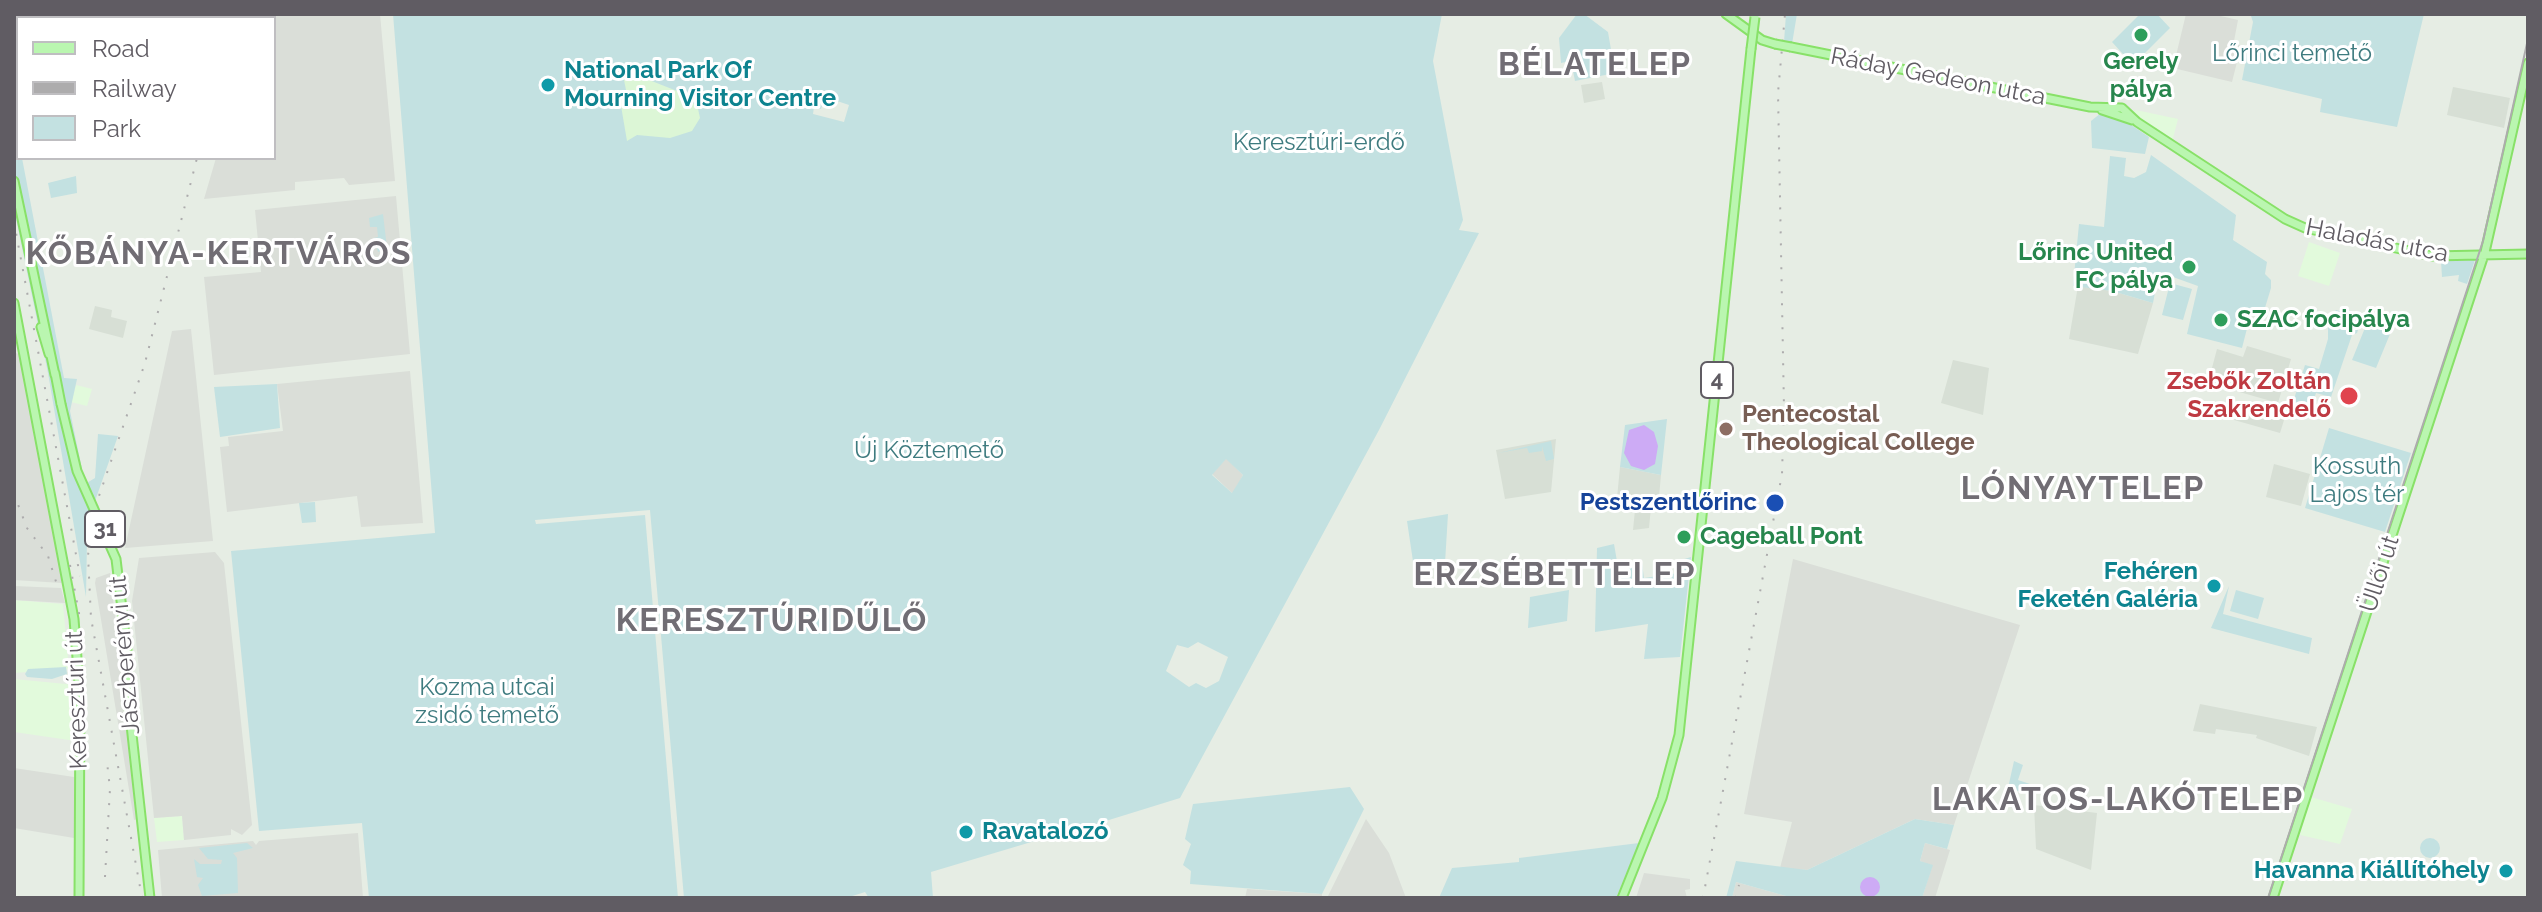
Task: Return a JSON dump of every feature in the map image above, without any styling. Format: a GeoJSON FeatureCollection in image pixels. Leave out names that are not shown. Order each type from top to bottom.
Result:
{"type":"FeatureCollection","features":[{"type":"Feature","properties":{"kind":"main road","name":"Ráday Gedeon utca"},"geometry":{"type":"LineString","coordinates":[[1726,14],[1757,36],[1775,44],[2097,108],[2122,108],[2135,121]]}},
{"type":"Feature","properties":{"kind":"main road","name":"4"},"geometry":{"type":"LineString","coordinates":[[1622,898],[1662,798],[1679,735],[1756,15]]}},
{"type":"Feature","properties":{"kind":"main road","name":"Üllői út"},"geometry":{"type":"LineString","coordinates":[[2273,898],[2483,256],[2528,63]]}},
{"type":"Feature","properties":{"kind":"main road"},"geometry":{"type":"LineString","coordinates":[[2097,108],[2135,121],[2133,108]]}},
{"type":"Feature","properties":{"kind":"main road","name":"Haladás utca"},"geometry":{"type":"LineString","coordinates":[[2135,121],[2299,226],[2428,256],[2528,254]]}},
{"type":"Feature","properties":{"kind":"main road","name":"Jászberényi út"},"geometry":{"type":"LineString","coordinates":[[14,181],[44,342],[55,375],[74,462],[116,559],[150,898]]}},
{"type":"Feature","properties":{"kind":"main road","name":"Keresztúri út"},"geometry":{"type":"LineString","coordinates":[[14,303],[54,504]]}},
{"type":"Feature","properties":{"kind":"main road","name":"Keresztúri út"},"geometry":{"type":"LineString","coordinates":[[41,435],[70,594],[78,661],[79,898]]}},
{"type":"Feature","properties":{"kind":"shaded area"},"geometry":{"type":"Polygon","coordinates":[[[380,14],[395,181],[349,185],[344,178],[295,182],[295,190],[204,199],[215,160],[276,160],[276,16],[252,16],[380,14]]]}},
{"type":"Feature","properties":{"kind":"shaded area"},"geometry":{"type":"Polygon","coordinates":[[[2186,14],[2212,14],[2238,20],[2234,41],[2241,46],[2232,82],[2173,68],[2186,14]]]}},
{"type":"Feature","properties":{"kind":"shaded area"},"geometry":{"type":"Polygon","coordinates":[[[1602,82],[1605,99],[1584,103],[1581,85],[1602,82]]]}},
{"type":"Feature","properties":{"kind":"shaded area"},"geometry":{"type":"Polygon","coordinates":[[[2453,87],[2510,98],[2504,128],[2447,115],[2453,87]]]}},
{"type":"Feature","properties":{"kind":"shaded area"},"geometry":{"type":"Polygon","coordinates":[[[2136,110],[2178,119],[2172,142],[2134,117],[2132,113],[2136,110]]]}},
{"type":"Feature","properties":{"kind":"shaded area"},"geometry":{"type":"Polygon","coordinates":[[[396,196],[410,354],[214,375],[204,277],[261,272],[255,210],[396,196]]]}},
{"type":"Feature","properties":{"kind":"shaded area"},"geometry":{"type":"Polygon","coordinates":[[[2309,242],[2340,253],[2329,286],[2298,276],[2309,242]]]}},
{"type":"Feature","properties":{"kind":"shaded area"},"geometry":{"type":"Polygon","coordinates":[[[2078,286],[2112,291],[2153,303],[2138,354],[2069,339],[2078,286]]]}},
{"type":"Feature","properties":{"kind":"shaded area"},"geometry":{"type":"Polygon","coordinates":[[[95,306],[112,310],[111,317],[127,321],[123,338],[89,329],[95,306]]]}},
{"type":"Feature","properties":{"kind":"shaded area"},"geometry":{"type":"Polygon","coordinates":[[[191,329],[213,541],[125,548],[172,331],[191,329]]]}},
{"type":"Feature","properties":{"kind":"shaded area"},"geometry":{"type":"Polygon","coordinates":[[[2247,346],[2291,359],[2278,403],[2208,383],[2217,349],[2243,357],[2247,346]]]}},
{"type":"Feature","properties":{"kind":"shaded area"},"geometry":{"type":"Polygon","coordinates":[[[14,353],[22,354],[62,583],[14,580],[14,353]]]}},
{"type":"Feature","properties":{"kind":"shaded area"},"geometry":{"type":"Polygon","coordinates":[[[1953,360],[1989,368],[1983,415],[1941,403],[1953,360]]]}},
{"type":"Feature","properties":{"kind":"shaded area"},"geometry":{"type":"Polygon","coordinates":[[[410,371],[423,523],[361,527],[357,496],[227,512],[220,447],[229,446],[228,437],[283,431],[277,384],[410,371]]]}},
{"type":"Feature","properties":{"kind":"shaded area"},"geometry":{"type":"Polygon","coordinates":[[[76,385],[92,389],[87,406],[71,402],[76,385]]]}},
{"type":"Feature","properties":{"kind":"shaded area"},"geometry":{"type":"Polygon","coordinates":[[[2229,401],[2285,417],[2280,433],[2227,418],[2229,401]]]}},
{"type":"Feature","properties":{"kind":"shaded area"},"geometry":{"type":"Polygon","coordinates":[[[1644,425],[1654,432],[1658,446],[1655,464],[1644,470],[1631,466],[1624,453],[1629,430],[1644,425]]]}},
{"type":"Feature","properties":{"kind":"shaded area"},"geometry":{"type":"Polygon","coordinates":[[[1556,439],[1551,492],[1505,499],[1496,450],[1556,439]]]}},
{"type":"Feature","properties":{"kind":"shaded area"},"geometry":{"type":"Polygon","coordinates":[[[1226,458],[1243,475],[1233,494],[1212,474],[1226,458]]]}},
{"type":"Feature","properties":{"kind":"shaded area"},"geometry":{"type":"Polygon","coordinates":[[[2274,464],[2310,474],[2301,506],[2266,497],[2274,464]]]}},
{"type":"Feature","properties":{"kind":"shaded area"},"geometry":{"type":"Polygon","coordinates":[[[1620,467],[1661,475],[1659,497],[1652,497],[1649,528],[1633,530],[1636,500],[1617,498],[1620,467]]]}},
{"type":"Feature","properties":{"kind":"shaded area"},"geometry":{"type":"Polygon","coordinates":[[[215,552],[224,563],[252,825],[242,835],[231,829],[231,835],[184,840],[182,816],[154,818],[132,601],[139,558],[215,552]]]}},
{"type":"Feature","properties":{"kind":"shaded area"},"geometry":{"type":"Polygon","coordinates":[[[1793,559],[2020,625],[1954,825],[1915,819],[1807,870],[1780,868],[1792,822],[1744,814],[1793,559]]]}},
{"type":"Feature","properties":{"kind":"shaded area"},"geometry":{"type":"Polygon","coordinates":[[[110,573],[138,819],[134,820],[95,583],[96,578],[110,573]]]}},
{"type":"Feature","properties":{"kind":"shaded area"},"geometry":{"type":"Polygon","coordinates":[[[14,586],[61,588],[65,603],[14,600],[14,586]]]}},
{"type":"Feature","properties":{"kind":"shaded area"},"geometry":{"type":"Polygon","coordinates":[[[14,600],[63,604],[69,669],[14,673],[14,600]]]}},
{"type":"Feature","properties":{"kind":"shaded area"},"geometry":{"type":"Polygon","coordinates":[[[14,679],[76,685],[76,741],[14,732],[14,679]]]}},
{"type":"Feature","properties":{"kind":"shaded area"},"geometry":{"type":"Polygon","coordinates":[[[2200,704],[2317,727],[2309,756],[2256,738],[2257,735],[2216,729],[2215,734],[2193,731],[2200,704]]]}},
{"type":"Feature","properties":{"kind":"shaded area"},"geometry":{"type":"Polygon","coordinates":[[[14,768],[74,777],[74,838],[14,828],[14,768]]]}},
{"type":"Feature","properties":{"kind":"shaded area"},"geometry":{"type":"Polygon","coordinates":[[[2311,797],[2352,809],[2340,844],[2300,835],[2311,797]]]}},
{"type":"Feature","properties":{"kind":"shaded area"},"geometry":{"type":"Polygon","coordinates":[[[2034,805],[2097,813],[2091,870],[2036,849],[2034,805]]]}},
{"type":"Feature","properties":{"kind":"shaded area"},"geometry":{"type":"Polygon","coordinates":[[[182,816],[184,840],[157,842],[154,818],[182,816]]]}},
{"type":"Feature","properties":{"kind":"shaded area"},"geometry":{"type":"Polygon","coordinates":[[[1366,819],[1389,853],[1406,898],[1327,898],[1366,819]]]}},
{"type":"Feature","properties":{"kind":"shaded area"},"geometry":{"type":"Polygon","coordinates":[[[358,833],[363,898],[162,898],[158,850],[253,841],[256,845],[259,841],[358,833]]]}},
{"type":"Feature","properties":{"kind":"shaded area"},"geometry":{"type":"Polygon","coordinates":[[[1925,843],[1950,850],[1935,898],[1922,898],[1932,866],[1920,861],[1925,843]]]}},
{"type":"Feature","properties":{"kind":"shaded area"},"geometry":{"type":"Polygon","coordinates":[[[1644,873],[1690,879],[1690,889],[1685,890],[1687,898],[1636,898],[1644,873]]]}},
{"type":"Feature","properties":{"kind":"shaded area"},"geometry":{"type":"Polygon","coordinates":[[[1870,877],[1877,880],[1880,887],[1877,894],[1870,897],[1863,894],[1860,887],[1863,880],[1870,877]]]}},
{"type":"Feature","properties":{"kind":"shaded area"},"geometry":{"type":"Polygon","coordinates":[[[1736,882],[1793,898],[1732,898],[1736,882]]]}},
{"type":"Feature","properties":{"kind":"shaded area"},"geometry":{"type":"Polygon","coordinates":[[[1247,889],[1322,894],[1327,898],[1245,898],[1247,889]]]}},
{"type":"Feature","properties":{"kind":"green space"},"geometry":{"type":"Polygon","coordinates":[[[393,14],[1442,14],[1433,61],[1463,220],[1459,230],[1479,233],[1379,430],[1180,798],[1067,833],[1061,829],[1058,834],[931,872],[933,898],[869,898],[865,892],[846,898],[684,898],[650,510],[535,520],[536,524],[645,515],[678,898],[369,898],[362,823],[259,831],[231,551],[435,533],[393,14]],[[825,97],[821,109],[814,107],[813,114],[844,122],[849,105],[825,97]],[[1226,459],[1212,475],[1232,493],[1243,475],[1226,459]],[[1198,642],[1188,648],[1177,645],[1166,671],[1189,687],[1196,683],[1206,688],[1219,681],[1228,657],[1198,642]]]}},
{"type":"Feature","properties":{"kind":"green space"},"geometry":{"type":"Polygon","coordinates":[[[1577,14],[1584,14],[1608,32],[1615,73],[1575,81],[1571,61],[1561,63],[1559,38],[1577,14]]]}},
{"type":"Feature","properties":{"kind":"green space"},"geometry":{"type":"Polygon","coordinates":[[[1786,14],[1797,14],[1792,44],[1784,42],[1786,14]]]}},
{"type":"Feature","properties":{"kind":"green space","name":"Gerely pálya"},"geometry":{"type":"Polygon","coordinates":[[[2140,14],[2157,14],[2170,28],[2133,65],[2112,42],[2140,14]]]}},
{"type":"Feature","properties":{"kind":"green space","name":"Lőrinci temető"},"geometry":{"type":"Polygon","coordinates":[[[2243,14],[2424,14],[2397,127],[2320,112],[2322,99],[2242,80],[2253,22],[2251,16],[2243,14]]]}},
{"type":"Feature","properties":{"kind":"green space"},"geometry":{"type":"Polygon","coordinates":[[[14,113],[16,160],[22,160],[64,378],[77,379],[70,411],[85,484],[95,478],[98,434],[118,436],[95,501],[87,540],[86,597],[48,373],[14,209],[14,113]]]}},
{"type":"Feature","properties":{"kind":"green space"},"geometry":{"type":"Polygon","coordinates":[[[2101,113],[2121,118],[2149,137],[2145,154],[2092,148],[2091,121],[2101,113]]]}},
{"type":"Feature","properties":{"kind":"green space"},"geometry":{"type":"Polygon","coordinates":[[[2151,155],[2236,215],[2233,240],[2267,262],[2265,274],[2271,280],[2271,288],[2264,311],[2252,309],[2242,348],[2187,334],[2198,286],[2159,272],[2153,303],[2112,291],[2073,286],[2079,224],[2104,227],[2110,156],[2126,158],[2124,176],[2134,178],[2146,172],[2151,155]]]}},
{"type":"Feature","properties":{"kind":"green space"},"geometry":{"type":"Polygon","coordinates":[[[76,176],[77,193],[51,198],[48,183],[76,176]]]}},
{"type":"Feature","properties":{"kind":"green space"},"geometry":{"type":"Polygon","coordinates":[[[383,214],[387,248],[378,252],[374,238],[378,237],[377,227],[370,227],[369,218],[383,214]]]}},
{"type":"Feature","properties":{"kind":"green space"},"geometry":{"type":"Polygon","coordinates":[[[2475,260],[2467,284],[2458,281],[2459,275],[2442,277],[2441,261],[2475,260]]]}},
{"type":"Feature","properties":{"kind":"green space"},"geometry":{"type":"Polygon","coordinates":[[[2170,283],[2192,289],[2183,320],[2162,315],[2170,283]]]}},
{"type":"Feature","properties":{"kind":"green space"},"geometry":{"type":"Polygon","coordinates":[[[2336,310],[2362,318],[2357,333],[2352,335],[2331,397],[2316,393],[2311,408],[2293,402],[2305,365],[2319,369],[2328,339],[2328,322],[2336,310]]]}},
{"type":"Feature","properties":{"kind":"green space"},"geometry":{"type":"Polygon","coordinates":[[[2371,313],[2395,322],[2376,368],[2352,360],[2371,313]]]}},
{"type":"Feature","properties":{"kind":"green space"},"geometry":{"type":"Polygon","coordinates":[[[277,384],[280,428],[220,437],[214,387],[277,384]]]}},
{"type":"Feature","properties":{"kind":"green space"},"geometry":{"type":"Polygon","coordinates":[[[1667,419],[1661,475],[1620,467],[1625,425],[1667,419]]]}},
{"type":"Feature","properties":{"kind":"green space","name":"Kossuth Lajos tér"},"geometry":{"type":"Polygon","coordinates":[[[2329,428],[2411,453],[2385,532],[2305,508],[2329,428]]]}},
{"type":"Feature","properties":{"kind":"green space"},"geometry":{"type":"Polygon","coordinates":[[[1551,441],[1554,459],[1546,461],[1542,446],[1542,451],[1529,453],[1527,448],[1498,453],[1551,441]]]}},
{"type":"Feature","properties":{"kind":"green space"},"geometry":{"type":"Polygon","coordinates":[[[315,502],[316,522],[302,523],[299,503],[315,502]]]}},
{"type":"Feature","properties":{"kind":"green space"},"geometry":{"type":"Polygon","coordinates":[[[1448,514],[1445,563],[1414,568],[1407,521],[1448,514]]]}},
{"type":"Feature","properties":{"kind":"green space"},"geometry":{"type":"Polygon","coordinates":[[[1614,544],[1618,567],[1642,563],[1644,578],[1679,573],[1678,561],[1691,557],[1680,657],[1644,659],[1648,624],[1595,632],[1597,548],[1614,544]]]}},
{"type":"Feature","properties":{"kind":"green space"},"geometry":{"type":"Polygon","coordinates":[[[2229,586],[2223,614],[2312,638],[2309,654],[2211,628],[2229,586]]]}},
{"type":"Feature","properties":{"kind":"green space"},"geometry":{"type":"Polygon","coordinates":[[[1569,590],[1567,621],[1528,628],[1530,597],[1569,590]]]}},
{"type":"Feature","properties":{"kind":"green space"},"geometry":{"type":"Polygon","coordinates":[[[2236,590],[2264,598],[2258,619],[2230,611],[2236,590]]]}},
{"type":"Feature","properties":{"kind":"green space"},"geometry":{"type":"Polygon","coordinates":[[[66,667],[67,674],[52,679],[27,677],[25,674],[28,669],[66,667]]]}},
{"type":"Feature","properties":{"kind":"green space"},"geometry":{"type":"Polygon","coordinates":[[[2014,761],[2023,765],[2018,780],[2033,785],[2028,794],[2008,788],[2014,761]]]}},
{"type":"Feature","properties":{"kind":"green space"},"geometry":{"type":"Polygon","coordinates":[[[1350,787],[1364,809],[1322,894],[1190,884],[1191,871],[1183,865],[1191,844],[1185,839],[1193,804],[1350,787]]]}},
{"type":"Feature","properties":{"kind":"green space"},"geometry":{"type":"Polygon","coordinates":[[[1915,819],[1954,825],[1947,849],[1925,843],[1920,861],[1933,865],[1922,898],[1793,898],[1736,882],[1732,898],[1726,898],[1736,861],[1807,870],[1915,819]]]}},
{"type":"Feature","properties":{"kind":"green space"},"geometry":{"type":"Polygon","coordinates":[[[2430,838],[2437,841],[2440,848],[2437,855],[2430,858],[2423,855],[2420,848],[2423,841],[2430,838]]]}},
{"type":"Feature","properties":{"kind":"green space"},"geometry":{"type":"Polygon","coordinates":[[[247,843],[253,848],[233,853],[237,858],[238,893],[202,896],[198,885],[203,878],[197,877],[194,859],[200,864],[221,864],[222,860],[208,859],[199,848],[247,843]]]}},
{"type":"Feature","properties":{"kind":"green space"},"geometry":{"type":"Polygon","coordinates":[[[1639,843],[1616,898],[1439,898],[1452,868],[1519,862],[1519,858],[1639,843]]]}},
{"type":"Feature","properties":{"kind":"sand"},"geometry":{"type":"Polygon","coordinates":[[[639,76],[677,91],[688,103],[697,104],[700,118],[692,131],[670,138],[637,135],[627,141],[620,100],[627,95],[624,80],[639,76]]]}},
{"type":"Feature","properties":{"kind":"tram line"},"geometry":{"type":"LineString","coordinates":[[2268,898],[2483,241],[2528,39]]}},
{"type":"Feature","properties":{"kind":"railway"},"geometry":{"type":"LineString","coordinates":[[1703,898],[1782,474],[1784,408],[1778,93],[1785,14]]}},
{"type":"Feature","properties":{"kind":"railway"},"geometry":{"type":"LineString","coordinates":[[142,898],[91,618],[88,555],[99,496],[145,363],[196,160]]}},
{"type":"Feature","properties":{"kind":"railway"},"geometry":{"type":"LineString","coordinates":[[14,222],[80,576]]}},
{"type":"Feature","properties":{"kind":"railway"},"geometry":{"type":"LineString","coordinates":[[14,494],[27,528],[48,556],[58,588]]}},
{"type":"Feature","properties":{"kind":"railway"},"geometry":{"type":"LineString","coordinates":[[70,565],[81,624]]}},
{"type":"Feature","properties":{"kind":"railway"},"geometry":{"type":"LineString","coordinates":[[105,877],[110,789],[107,762]]}},
{"type":"Feature","properties":{"kind":"railway"},"geometry":{"type":"LineString","coordinates":[[1736,898],[1739,885]]}},
{"type":"Feature","properties":{"kind":"place","name":"Gerely pálya"},"geometry":{"type":"Point","coordinates":[2141,35]}},
{"type":"Feature","properties":{"kind":"place","name":"National Park Of Mourning Visitor Centre"},"geometry":{"type":"Point","coordinates":[548,85]}},
{"type":"Feature","properties":{"kind":"place","name":"Lőrinc United FC pálya"},"geometry":{"type":"Point","coordinates":[2189,267]}},
{"type":"Feature","properties":{"kind":"place","name":"SZAC focipálya"},"geometry":{"type":"Point","coordinates":[2221,320]}},
{"type":"Feature","properties":{"kind":"place","name":"Zsebők Zoltán Szakrendelő"},"geometry":{"type":"Point","coordinates":[2349,396]}},
{"type":"Feature","properties":{"kind":"place","name":"Pentecostal Theological College"},"geometry":{"type":"Point","coordinates":[1726,429]}},
{"type":"Feature","properties":{"kind":"place","name":"Pestszentlőrinc"},"geometry":{"type":"Point","coordinates":[1775,503]}},
{"type":"Feature","properties":{"kind":"place","name":"Cageball Pont"},"geometry":{"type":"Point","coordinates":[1684,537]}},
{"type":"Feature","properties":{"kind":"place","name":"Fehéren Feketén Galéria"},"geometry":{"type":"Point","coordinates":[2214,586]}},
{"type":"Feature","properties":{"kind":"place","name":"Ravatalozó"},"geometry":{"type":"Point","coordinates":[966,832]}},
{"type":"Feature","properties":{"kind":"place","name":"Havanna Kiállítóhely"},"geometry":{"type":"Point","coordinates":[2506,871]}},
{"type":"Feature","properties":{"kind":"district","name":"BÉLATELEP"},"geometry":{"type":"Point","coordinates":[1595,65]}},
{"type":"Feature","properties":{"kind":"district","name":"KŐBÁNYA-KERTVÁROS"},"geometry":{"type":"Point","coordinates":[219,254]}},
{"type":"Feature","properties":{"kind":"district","name":"LÓNYAYTELEP"},"geometry":{"type":"Point","coordinates":[2083,489]}},
{"type":"Feature","properties":{"kind":"district","name":"ERZSÉBETTELEP"},"geometry":{"type":"Point","coordinates":[1555,575]}},
{"type":"Feature","properties":{"kind":"district","name":"KERESZTÚRIDŰLŐ"},"geometry":{"type":"Point","coordinates":[772,621]}},
{"type":"Feature","properties":{"kind":"district","name":"LAKATOS-LAKÓTELEP"},"geometry":{"type":"Point","coordinates":[2118,800]}},
{"type":"Feature","properties":{"kind":"park label","name":"Keresztúri-erdő"},"geometry":{"type":"Point","coordinates":[1319,143]}},
{"type":"Feature","properties":{"kind":"park label","name":"Új Köztemető"},"geometry":{"type":"Point","coordinates":[929,451]}},
{"type":"Feature","properties":{"kind":"park label","name":"Kozma utcai zsidó temető"},"geometry":{"type":"Point","coordinates":[487,702]}}]}
